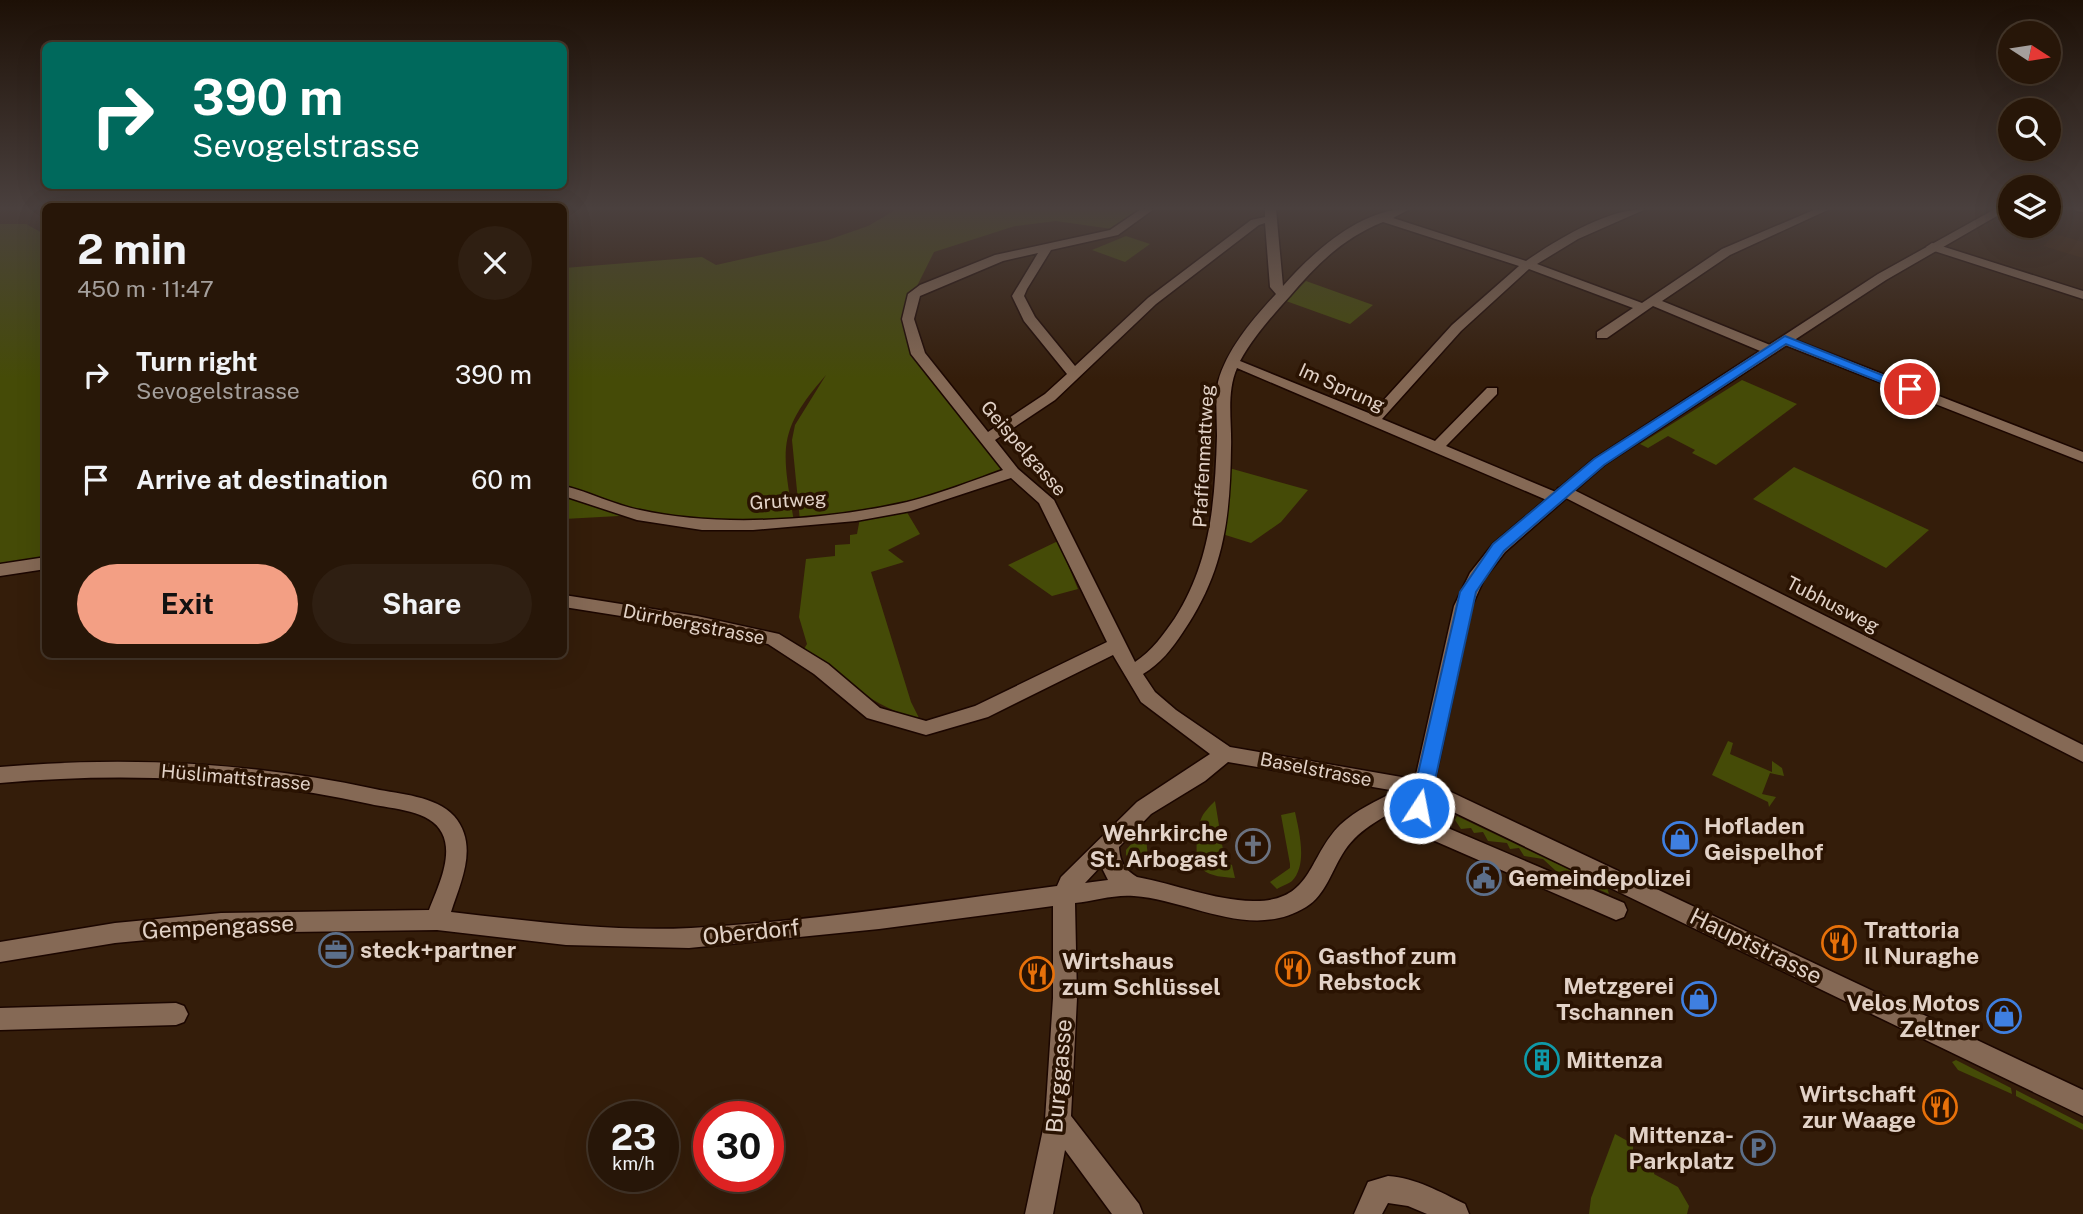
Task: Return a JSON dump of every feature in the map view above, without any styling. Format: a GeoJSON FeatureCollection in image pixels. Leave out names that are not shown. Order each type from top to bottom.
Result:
{"type":"FeatureCollection","features":[{"type":"Feature","properties":{"kind":"street","name":"Geispelgasse"},"geometry":{"type":"LineString","coordinates":[[977,266],[914,294],[908,319],[918,354],[1013,472],[1046,499],[1102,608],[1130,672]]}},
{"type":"Feature","properties":{"kind":"street"},"geometry":{"type":"LineString","coordinates":[[1036,266],[1026,275],[1018,296],[1029,318],[1074,374]]}},
{"type":"Feature","properties":{"kind":"street"},"geometry":{"type":"LineString","coordinates":[[987,439],[1050,397],[1152,301],[1198,266]]}},
{"type":"Feature","properties":{"kind":"street"},"geometry":{"type":"LineString","coordinates":[[1274,266],[1276,288],[1284,295]]}},
{"type":"Feature","properties":{"kind":"street","name":"Pfaffenmattweg"},"geometry":{"type":"LineString","coordinates":[[1130,672],[1145,666],[1171,636],[1193,604],[1214,558],[1219,533],[1226,379],[1232,363],[1260,321],[1313,266]]}},
{"type":"Feature","properties":{"kind":"street"},"geometry":{"type":"LineString","coordinates":[[1372,421],[1487,300],[1528,266],[1647,304],[1770,350]]}},
{"type":"Feature","properties":{"kind":"street"},"geometry":{"type":"LineString","coordinates":[[1602,335],[1706,266]]}},
{"type":"Feature","properties":{"kind":"street"},"geometry":{"type":"LineString","coordinates":[[1616,910],[1428,829],[1419,808],[1468,592],[1499,548],[1599,462],[1903,266]]}},
{"type":"Feature","properties":{"kind":"street"},"geometry":{"type":"LineString","coordinates":[[1991,266],[2083,295]]}},
{"type":"Feature","properties":{"kind":"street"},"geometry":{"type":"LineString","coordinates":[[1785,340],[2083,457]]}},
{"type":"Feature","properties":{"kind":"street","name":"Im Sprung"},"geometry":{"type":"LineString","coordinates":[[1232,363],[1249,367],[1436,448],[1559,494]]}},
{"type":"Feature","properties":{"kind":"street"},"geometry":{"type":"LineString","coordinates":[[1436,448],[1492,391]]}},
{"type":"Feature","properties":{"kind":"street","name":"Grutweg"},"geometry":{"type":"LineString","coordinates":[[567,492],[636,515],[702,525],[753,525],[856,516],[911,506],[1013,472]]}},
{"type":"Feature","properties":{"kind":"street","name":"Tubhusweg"},"geometry":{"type":"LineString","coordinates":[[1559,494],[2083,754]]}},
{"type":"Feature","properties":{"kind":"street"},"geometry":{"type":"LineString","coordinates":[[0,570],[42,564]]}},
{"type":"Feature","properties":{"kind":"street","name":"Dürrbergstrasse"},"geometry":{"type":"LineString","coordinates":[[567,601],[697,622],[773,639],[821,669],[874,713],[926,728],[981,712],[1117,645]]}},
{"type":"Feature","properties":{"kind":"street","name":"Baselstrasse"},"geometry":{"type":"LineString","coordinates":[[1130,672],[1148,697],[1168,715],[1225,754],[1267,759],[1423,788]]}},
{"type":"Feature","properties":{"kind":"street"},"geometry":{"type":"LineString","coordinates":[[1063,894],[1069,884],[1144,808],[1198,775],[1225,754]]}},
{"type":"Feature","properties":{"kind":"street","name":"Hüslimattstrasse"},"geometry":{"type":"LineString","coordinates":[[0,775],[96,768],[262,775],[328,785],[427,809],[447,822],[457,840],[453,873],[437,920]]}},
{"type":"Feature","properties":{"kind":"street","name":"Oberdorf"},"geometry":{"type":"LineString","coordinates":[[437,920],[566,935],[689,938],[878,919],[1132,886],[1248,910],[1269,910],[1293,905],[1312,891],[1348,831],[1387,805],[1423,788]]}},
{"type":"Feature","properties":{"kind":"street","name":"Hauptstrasse"},"geometry":{"type":"LineString","coordinates":[[1423,788],[2083,1103]]}},
{"type":"Feature","properties":{"kind":"street"},"geometry":{"type":"LineString","coordinates":[[1108,844],[1110,867],[1118,878],[1132,886]]}},
{"type":"Feature","properties":{"kind":"street","name":"Burggasse"},"geometry":{"type":"LineString","coordinates":[[1039,1214],[1058,1120],[1065,1011],[1063,894]]}},
{"type":"Feature","properties":{"kind":"street","name":"Gempengasse"},"geometry":{"type":"LineString","coordinates":[[0,953],[165,927],[221,923],[437,920]]}},
{"type":"Feature","properties":{"kind":"street"},"geometry":{"type":"LineString","coordinates":[[0,1019],[176,1014]]}},
{"type":"Feature","properties":{"kind":"street"},"geometry":{"type":"LineString","coordinates":[[1058,1120],[1129,1214]]}},
{"type":"Feature","properties":{"kind":"street"},"geometry":{"type":"LineString","coordinates":[[1372,1202],[1392,1188],[1410,1191],[1455,1214]]}},
{"type":"Feature","properties":{"kind":"green space"},"geometry":{"type":"Polygon","coordinates":[[[0,266],[42,266],[42,557],[0,564],[0,266]]]}},
{"type":"Feature","properties":{"kind":"green space"},"geometry":{"type":"Polygon","coordinates":[[[927,266],[913,294],[913,342],[1013,472],[911,506],[800,521],[792,440],[795,425],[826,375],[798,412],[787,442],[787,476],[794,522],[748,525],[637,515],[567,519],[567,268],[927,266]]]}},
{"type":"Feature","properties":{"kind":"green space"},"geometry":{"type":"Polygon","coordinates":[[[1306,281],[1373,305],[1350,324],[1286,301],[1306,281]]]}},
{"type":"Feature","properties":{"kind":"green space"},"geometry":{"type":"Polygon","coordinates":[[[1742,380],[1797,404],[1716,465],[1692,453],[1695,450],[1668,436],[1648,448],[1640,444],[1742,380]]]}},
{"type":"Feature","properties":{"kind":"green space"},"geometry":{"type":"Polygon","coordinates":[[[1222,466],[1308,490],[1281,522],[1251,543],[1219,533],[1222,466]]]}},
{"type":"Feature","properties":{"kind":"green space"},"geometry":{"type":"Polygon","coordinates":[[[1794,467],[1929,530],[1886,568],[1753,499],[1794,467]]]}},
{"type":"Feature","properties":{"kind":"green space"},"geometry":{"type":"Polygon","coordinates":[[[905,509],[920,534],[888,550],[904,562],[871,572],[911,702],[919,718],[903,714],[873,700],[804,649],[807,644],[799,617],[806,559],[835,556],[835,545],[850,544],[850,535],[857,534],[860,518],[905,509]]]}},
{"type":"Feature","properties":{"kind":"green space"},"geometry":{"type":"Polygon","coordinates":[[[1058,541],[1078,589],[1052,596],[1008,565],[1058,541]]]}},
{"type":"Feature","properties":{"kind":"green space"},"geometry":{"type":"Polygon","coordinates":[[[1728,741],[1733,743],[1730,754],[1772,772],[1772,761],[1782,768],[1784,776],[1770,773],[1762,794],[1776,797],[1769,807],[1768,802],[1712,775],[1728,741]]]}},
{"type":"Feature","properties":{"kind":"green space"},"geometry":{"type":"Polygon","coordinates":[[[1215,801],[1225,862],[1232,865],[1235,878],[1209,874],[1202,869],[1197,859],[1201,819],[1215,801]]]}},
{"type":"Feature","properties":{"kind":"green space"},"geometry":{"type":"Polygon","coordinates":[[[1295,812],[1301,848],[1300,866],[1292,881],[1277,889],[1270,882],[1290,868],[1281,815],[1295,812]]]}},
{"type":"Feature","properties":{"kind":"green space"},"geometry":{"type":"Polygon","coordinates":[[[1457,816],[1607,888],[1609,894],[1589,885],[1587,881],[1581,882],[1577,875],[1568,876],[1565,871],[1557,872],[1543,859],[1524,856],[1519,848],[1510,849],[1507,843],[1488,841],[1483,832],[1474,833],[1471,828],[1461,829],[1455,820],[1457,816]]]}},
{"type":"Feature","properties":{"kind":"green space"},"geometry":{"type":"Polygon","coordinates":[[[1137,837],[1146,837],[1149,869],[1144,870],[1126,855],[1126,850],[1137,837]]]}},
{"type":"Feature","properties":{"kind":"green space"},"geometry":{"type":"Polygon","coordinates":[[[1956,1060],[2011,1088],[2012,1094],[1958,1070],[1952,1062],[1956,1060]]]}},
{"type":"Feature","properties":{"kind":"green space"},"geometry":{"type":"Polygon","coordinates":[[[2016,1090],[2083,1124],[2083,1130],[2016,1096],[2016,1090]]]}},
{"type":"Feature","properties":{"kind":"green space"},"geometry":{"type":"Polygon","coordinates":[[[1615,1134],[1633,1144],[1633,1158],[1655,1169],[1654,1174],[1678,1187],[1689,1206],[1687,1214],[1589,1214],[1591,1198],[1615,1134]]]}},
{"type":"Feature","properties":{"kind":"place","name":"Hofladen Geispelhof"},"geometry":{"type":"Point","coordinates":[1680,839]}},
{"type":"Feature","properties":{"kind":"place","name":"Wehrkirche St. Arbogast"},"geometry":{"type":"Point","coordinates":[1253,846]}},
{"type":"Feature","properties":{"kind":"place","name":"Gemeindepolizei"},"geometry":{"type":"Point","coordinates":[1484,878]}},
{"type":"Feature","properties":{"kind":"place","name":"Trattoria Il Nuraghe"},"geometry":{"type":"Point","coordinates":[1839,943]}},
{"type":"Feature","properties":{"kind":"place","name":"steck+partner"},"geometry":{"type":"Point","coordinates":[336,950]}},
{"type":"Feature","properties":{"kind":"place","name":"Gasthof zum Rebstock"},"geometry":{"type":"Point","coordinates":[1293,969]}},
{"type":"Feature","properties":{"kind":"place","name":"Wirtshaus zum Schlüssel"},"geometry":{"type":"Point","coordinates":[1037,974]}},
{"type":"Feature","properties":{"kind":"place","name":"Metzgerei Tschannen"},"geometry":{"type":"Point","coordinates":[1699,999]}},
{"type":"Feature","properties":{"kind":"place","name":"Velos Motos Zeltner"},"geometry":{"type":"Point","coordinates":[2004,1016]}},
{"type":"Feature","properties":{"kind":"place","name":"Mittenza"},"geometry":{"type":"Point","coordinates":[1542,1060]}},
{"type":"Feature","properties":{"kind":"place","name":"Wirtschaft zur Waage"},"geometry":{"type":"Point","coordinates":[1940,1107]}},
{"type":"Feature","properties":{"kind":"place","name":"Mittenza- Parkplatz"},"geometry":{"type":"Point","coordinates":[1758,1148]}},
{"type":"Feature","properties":{"kind":"route"},"geometry":{"type":"LineString","coordinates":[[1419,808],[1468,592],[1499,548],[1564,491],[1599,462],[1785,340],[1910,389]]}}]}
